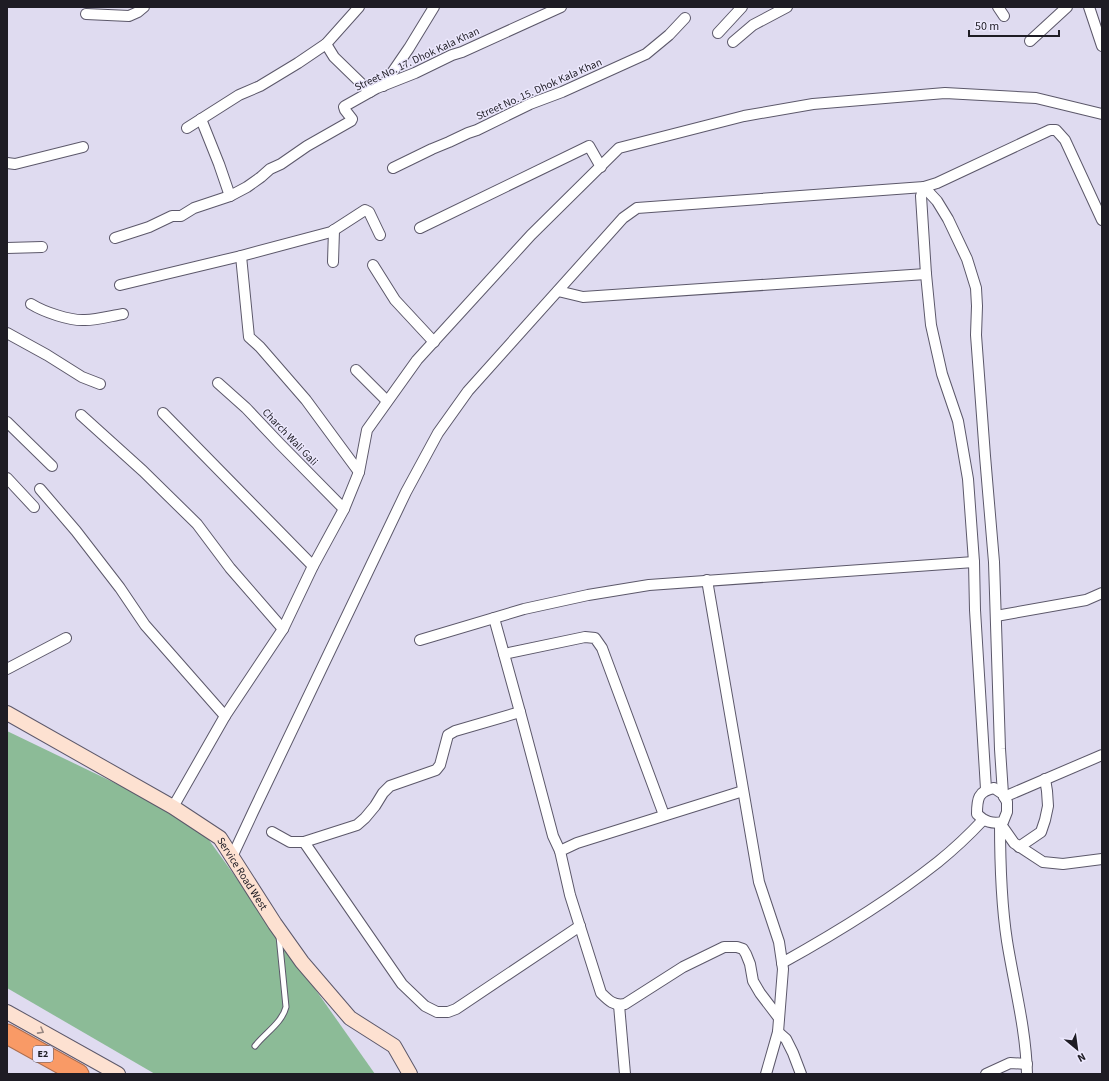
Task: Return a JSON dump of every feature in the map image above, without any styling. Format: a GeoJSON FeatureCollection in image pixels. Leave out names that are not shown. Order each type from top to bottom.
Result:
{"type":"FeatureCollection","features":[{"type":"Feature","properties":{"kind":"highway","name":"E2"},"geometry":{"type":"LineString","coordinates":[[7,1034],[79,1074]]}},
{"type":"Feature","properties":{"kind":"street"},"geometry":{"type":"LineString","coordinates":[[86,14],[129,16],[138,12],[144,7]]}},
{"type":"Feature","properties":{"kind":"street"},"geometry":{"type":"LineString","coordinates":[[188,128],[239,95],[260,86],[298,63],[326,44],[359,7]]}},
{"type":"Feature","properties":{"kind":"street"},"geometry":{"type":"LineString","coordinates":[[383,86],[409,48],[434,7]]}},
{"type":"Feature","properties":{"kind":"street","name":"Street No. 17. Dhok Kala Khan"},"geometry":{"type":"LineString","coordinates":[[115,238],[149,227],[172,216],[181,216],[194,208],[230,196],[247,187],[270,169],[281,164],[307,146],[351,121],[352,119],[344,110],[344,107],[370,92],[561,7]]}},
{"type":"Feature","properties":{"kind":"street"},"geometry":{"type":"LineString","coordinates":[[718,33],[742,7]]}},
{"type":"Feature","properties":{"kind":"street"},"geometry":{"type":"LineString","coordinates":[[733,42],[752,25],[787,7]]}},
{"type":"Feature","properties":{"kind":"street"},"geometry":{"type":"LineString","coordinates":[[998,7],[1004,16]]}},
{"type":"Feature","properties":{"kind":"street"},"geometry":{"type":"LineString","coordinates":[[1030,40],[1067,7]]}},
{"type":"Feature","properties":{"kind":"street"},"geometry":{"type":"LineString","coordinates":[[1089,7],[1102,46]]}},
{"type":"Feature","properties":{"kind":"street","name":"Street No. 15. Dhok Kala Khan"},"geometry":{"type":"LineString","coordinates":[[393,168],[530,104],[562,92],[646,54],[669,35],[684,18]]}},
{"type":"Feature","properties":{"kind":"street"},"geometry":{"type":"LineString","coordinates":[[326,44],[334,57],[370,92]]}},
{"type":"Feature","properties":{"kind":"street"},"geometry":{"type":"LineString","coordinates":[[173,807],[225,716],[283,629],[313,566],[344,509],[359,472],[367,430],[417,360],[531,235],[619,148],[744,116],[813,104],[945,93],[1036,98],[1102,114]]}},
{"type":"Feature","properties":{"kind":"street"},"geometry":{"type":"LineString","coordinates":[[201,119],[230,196]]}},
{"type":"Feature","properties":{"kind":"street"},"geometry":{"type":"LineString","coordinates":[[232,857],[400,507],[438,433],[468,391],[624,218],[637,208],[924,187],[937,183],[1050,130],[1056,130],[1065,140],[1102,220]]}},
{"type":"Feature","properties":{"kind":"street"},"geometry":{"type":"LineString","coordinates":[[420,228],[589,146],[601,166]]}},
{"type":"Feature","properties":{"kind":"street"},"geometry":{"type":"LineString","coordinates":[[7,163],[15,164],[82,147]]}},
{"type":"Feature","properties":{"kind":"street"},"geometry":{"type":"LineString","coordinates":[[924,187],[921,196],[931,325],[942,374],[958,421],[968,479],[986,789]]}},
{"type":"Feature","properties":{"kind":"street"},"geometry":{"type":"LineString","coordinates":[[924,187],[937,201],[948,219],[967,259],[976,288],[976,335],[994,562],[1000,749],[1003,795]]}},
{"type":"Feature","properties":{"kind":"street"},"geometry":{"type":"LineString","coordinates":[[120,285],[331,232],[365,210],[368,211],[380,235]]}},
{"type":"Feature","properties":{"kind":"street"},"geometry":{"type":"LineString","coordinates":[[333,262],[334,230]]}},
{"type":"Feature","properties":{"kind":"street"},"geometry":{"type":"LineString","coordinates":[[7,248],[42,247]]}},
{"type":"Feature","properties":{"kind":"street"},"geometry":{"type":"LineString","coordinates":[[240,256],[249,337],[260,347],[306,400],[359,472]]}},
{"type":"Feature","properties":{"kind":"street"},"geometry":{"type":"LineString","coordinates":[[373,265],[395,300],[434,342]]}},
{"type":"Feature","properties":{"kind":"street"},"geometry":{"type":"LineString","coordinates":[[558,291],[582,297],[926,274]]}},
{"type":"Feature","properties":{"kind":"street"},"geometry":{"type":"LineString","coordinates":[[31,304],[39,309],[70,319],[85,320],[123,314]]}},
{"type":"Feature","properties":{"kind":"street"},"geometry":{"type":"LineString","coordinates":[[7,333],[47,355],[82,377],[100,384]]}},
{"type":"Feature","properties":{"kind":"street"},"geometry":{"type":"LineString","coordinates":[[356,370],[387,402]]}},
{"type":"Feature","properties":{"kind":"street","name":"Charch Wali Gali"},"geometry":{"type":"LineString","coordinates":[[218,382],[246,408],[344,509]]}},
{"type":"Feature","properties":{"kind":"street"},"geometry":{"type":"LineString","coordinates":[[163,413],[313,566]]}},
{"type":"Feature","properties":{"kind":"street"},"geometry":{"type":"LineString","coordinates":[[81,415],[143,471],[197,524],[230,568],[283,629]]}},
{"type":"Feature","properties":{"kind":"street"},"geometry":{"type":"LineString","coordinates":[[7,422],[52,466]]}},
{"type":"Feature","properties":{"kind":"street"},"geometry":{"type":"LineString","coordinates":[[7,478],[34,507]]}},
{"type":"Feature","properties":{"kind":"street"},"geometry":{"type":"LineString","coordinates":[[40,489],[120,588],[145,624],[225,716]]}},
{"type":"Feature","properties":{"kind":"street"},"geometry":{"type":"LineString","coordinates":[[420,640],[524,609],[588,595],[649,585],[974,562]]}},
{"type":"Feature","properties":{"kind":"street"},"geometry":{"type":"LineString","coordinates":[[708,580],[759,882],[779,942],[783,969],[778,1032],[766,1074]]}},
{"type":"Feature","properties":{"kind":"street"},"geometry":{"type":"LineString","coordinates":[[996,616],[1086,600],[1102,593]]}},
{"type":"Feature","properties":{"kind":"street"},"geometry":{"type":"LineString","coordinates":[[494,618],[553,836],[560,851],[570,895],[601,993],[610,1002],[619,1005],[625,1004],[683,967],[724,947],[737,947],[743,949],[746,954],[750,964],[753,981],[779,1018]]}},
{"type":"Feature","properties":{"kind":"street"},"geometry":{"type":"LineString","coordinates":[[504,654],[585,637],[595,638],[602,648],[664,815]]}},
{"type":"Feature","properties":{"kind":"street"},"geometry":{"type":"LineString","coordinates":[[7,669],[66,638]]}},
{"type":"Feature","properties":{"kind":"street"},"geometry":{"type":"LineString","coordinates":[[272,832],[290,842],[304,842],[357,825],[365,818],[383,793],[390,786],[436,770],[440,765],[448,735],[455,731],[520,712]]}},
{"type":"Feature","properties":{"kind":"street","name":"Service Road West"},"geometry":{"type":"LineString","coordinates":[[7,713],[173,807],[220,838],[275,924],[302,962],[350,1018],[394,1046],[410,1074]]}},
{"type":"Feature","properties":{"kind":"street"},"geometry":{"type":"LineString","coordinates":[[1003,795],[1045,780],[1102,754]]}},
{"type":"Feature","properties":{"kind":"street"},"geometry":{"type":"LineString","coordinates":[[1019,847],[1041,832],[1048,806],[1045,780]]}},
{"type":"Feature","properties":{"kind":"street"},"geometry":{"type":"LineString","coordinates":[[994,788],[1003,795],[1007,802],[1008,812],[1003,822],[996,823],[983,820],[977,814],[979,795],[986,789],[994,788]]}},
{"type":"Feature","properties":{"kind":"street"},"geometry":{"type":"LineString","coordinates":[[560,851],[577,843],[743,791]]}},
{"type":"Feature","properties":{"kind":"street"},"geometry":{"type":"LineString","coordinates":[[782,962],[818,943],[898,892],[939,861],[983,820]]}},
{"type":"Feature","properties":{"kind":"street"},"geometry":{"type":"LineString","coordinates":[[1000,822],[1014,843],[1043,862],[1063,864],[1102,859]]}},
{"type":"Feature","properties":{"kind":"street"},"geometry":{"type":"LineString","coordinates":[[986,1074],[1010,1063],[1027,1069],[1027,1056],[1004,918],[1000,856],[1000,822]]}},
{"type":"Feature","properties":{"kind":"street"},"geometry":{"type":"LineString","coordinates":[[304,842],[402,984],[425,1006],[437,1012],[448,1012],[456,1009],[580,926]]}},
{"type":"Feature","properties":{"kind":"street"},"geometry":{"type":"LineString","coordinates":[[619,1005],[625,1074]]}},
{"type":"Feature","properties":{"kind":"street"},"geometry":{"type":"LineString","coordinates":[[7,1012],[118,1074]]}},
{"type":"Feature","properties":{"kind":"street"},"geometry":{"type":"LineString","coordinates":[[778,1032],[786,1039],[801,1074]]}},
{"type":"Feature","properties":{"kind":"lane"},"geometry":{"type":"LineString","coordinates":[[255,1046],[274,1026],[285,1012],[286,1007],[280,941],[275,924]]}},
{"type":"Feature","properties":{"kind":"green space"},"geometry":{"type":"Polygon","coordinates":[[[7,731],[196,822],[375,1074],[155,1074],[7,988],[7,731]]]}}]}
